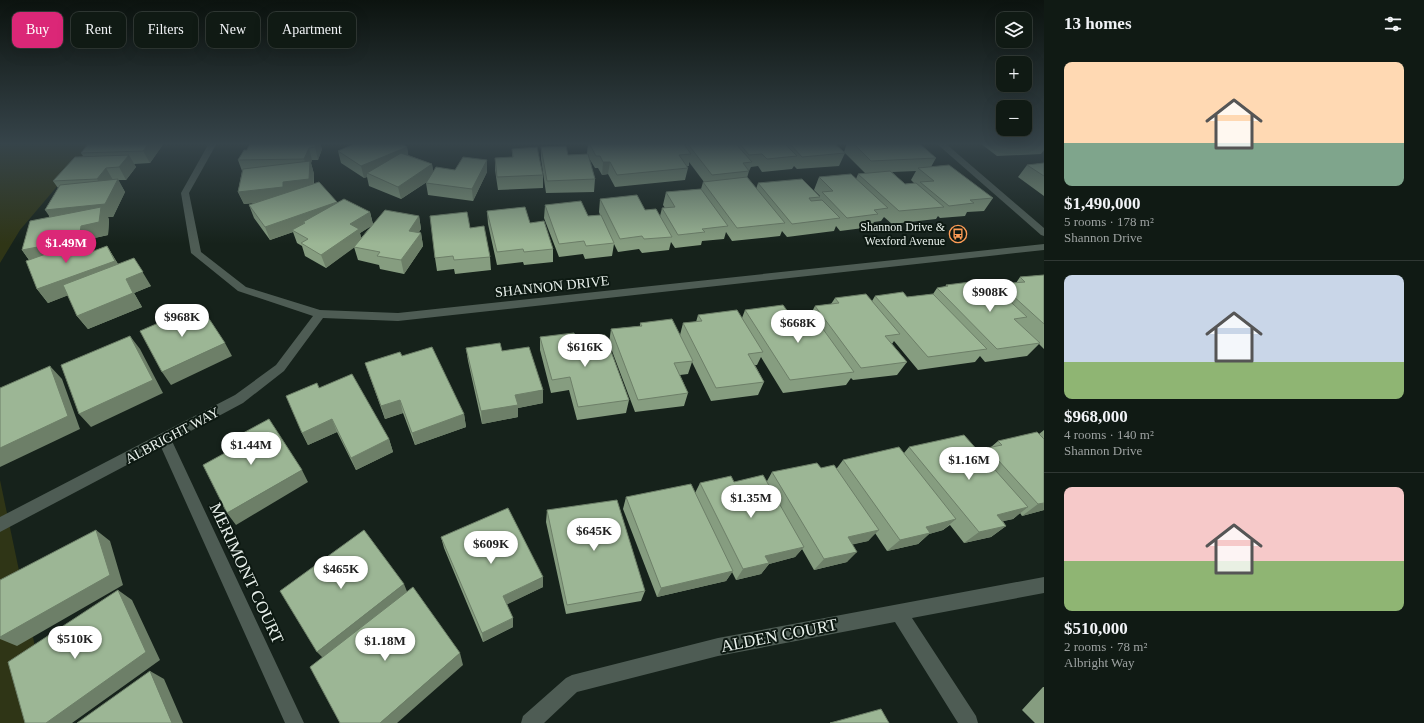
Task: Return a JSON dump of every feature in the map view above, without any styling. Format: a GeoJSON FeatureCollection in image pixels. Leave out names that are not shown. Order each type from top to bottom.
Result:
{"type":"FeatureCollection","features":[{"type":"Feature","properties":{"kind":"street","name":"SHANNON DRIVE"},"geometry":{"type":"LineString","coordinates":[[194,177],[185,193],[196,253],[242,289],[320,314],[398,317],[1044,247]]}},
{"type":"Feature","properties":{"kind":"street"},"geometry":{"type":"LineString","coordinates":[[979,177],[1044,233]]}},
{"type":"Feature","properties":{"kind":"street","name":"ALBRIGHT WAY"},"geometry":{"type":"LineString","coordinates":[[0,525],[239,399],[280,368],[320,314]]}},
{"type":"Feature","properties":{"kind":"street","name":"MERIMONT COURT"},"geometry":{"type":"LineString","coordinates":[[164,439],[295,723]]}},
{"type":"Feature","properties":{"kind":"street","name":"ALDEN COURT"},"geometry":{"type":"LineString","coordinates":[[530,723],[572,684],[718,647],[1044,585]]}},
{"type":"Feature","properties":{"kind":"street"},"geometry":{"type":"LineString","coordinates":[[898,612],[969,723]]}},
{"type":"Feature","properties":{"kind":"green space"},"geometry":{"type":"Polygon","coordinates":[[[0,177],[65,177],[20,230],[0,263],[0,177]]]}},
{"type":"Feature","properties":{"kind":"green space"},"geometry":{"type":"Polygon","coordinates":[[[0,480],[51,723],[0,723],[0,480]]]}},
{"type":"Feature","properties":{"kind":"building"},"geometry":{"type":"Polygon","coordinates":[[[57,177],[99,177],[97,179],[53,181],[57,177]]]}},
{"type":"Feature","properties":{"kind":"building"},"geometry":{"type":"Polygon","coordinates":[[[241,177],[309,177],[309,179],[283,182],[283,187],[238,192],[241,177]]]}},
{"type":"Feature","properties":{"kind":"building"},"geometry":{"type":"Polygon","coordinates":[[[375,177],[413,177],[398,187],[375,177]]]}},
{"type":"Feature","properties":{"kind":"building"},"geometry":{"type":"Polygon","coordinates":[[[430,177],[478,177],[472,189],[426,183],[430,177]]]}},
{"type":"Feature","properties":{"kind":"building"},"geometry":{"type":"Polygon","coordinates":[[[546,177],[594,177],[595,179],[547,181],[546,177]]]}},
{"type":"Feature","properties":{"kind":"building"},"geometry":{"type":"Polygon","coordinates":[[[747,177],[785,223],[737,228],[703,182],[747,177]]]}},
{"type":"Feature","properties":{"kind":"building"},"geometry":{"type":"Polygon","coordinates":[[[819,177],[854,177],[888,208],[874,210],[878,214],[847,218],[822,192],[833,191],[819,177]]]}},
{"type":"Feature","properties":{"kind":"building"},"geometry":{"type":"Polygon","coordinates":[[[861,177],[897,177],[905,184],[916,183],[944,207],[899,211],[861,177]]]}},
{"type":"Feature","properties":{"kind":"building"},"geometry":{"type":"Polygon","coordinates":[[[929,177],[965,177],[993,198],[970,200],[974,203],[949,206],[920,182],[934,181],[929,177]]]}},
{"type":"Feature","properties":{"kind":"building"},"geometry":{"type":"Polygon","coordinates":[[[118,179],[105,204],[45,210],[60,185],[118,179]]]}},
{"type":"Feature","properties":{"kind":"building"},"geometry":{"type":"Polygon","coordinates":[[[802,179],[820,197],[809,198],[811,201],[822,200],[840,218],[792,224],[758,183],[802,179]]]}},
{"type":"Feature","properties":{"kind":"building"},"geometry":{"type":"Polygon","coordinates":[[[319,182],[337,202],[265,227],[249,205],[319,182]]]}},
{"type":"Feature","properties":{"kind":"building"},"geometry":{"type":"Polygon","coordinates":[[[701,189],[728,226],[702,229],[705,232],[678,235],[662,208],[675,207],[666,192],[701,189]]]}},
{"type":"Feature","properties":{"kind":"building"},"geometry":{"type":"Polygon","coordinates":[[[637,195],[645,210],[656,209],[672,237],[644,239],[642,236],[620,239],[600,199],[637,195]]]}},
{"type":"Feature","properties":{"kind":"building"},"geometry":{"type":"Polygon","coordinates":[[[344,199],[370,212],[350,224],[359,229],[321,255],[301,243],[308,239],[292,230],[305,223],[303,222],[344,199]]]}},
{"type":"Feature","properties":{"kind":"building"},"geometry":{"type":"Polygon","coordinates":[[[581,201],[588,216],[601,215],[614,243],[586,246],[584,241],[559,244],[545,205],[581,201]]]}},
{"type":"Feature","properties":{"kind":"building"},"geometry":{"type":"Polygon","coordinates":[[[101,207],[99,222],[81,226],[79,239],[22,250],[30,221],[101,207]]]}},
{"type":"Feature","properties":{"kind":"building"},"geometry":{"type":"Polygon","coordinates":[[[525,207],[530,223],[544,221],[553,249],[524,252],[523,249],[497,252],[487,211],[525,207]]]}},
{"type":"Feature","properties":{"kind":"building"},"geometry":{"type":"Polygon","coordinates":[[[385,210],[419,216],[409,231],[421,233],[401,260],[377,256],[380,252],[354,247],[385,210]]]}},
{"type":"Feature","properties":{"kind":"building"},"geometry":{"type":"Polygon","coordinates":[[[467,212],[470,228],[484,226],[490,257],[454,260],[453,256],[435,258],[430,216],[467,212]]]}},
{"type":"Feature","properties":{"kind":"building"},"geometry":{"type":"Polygon","coordinates":[[[77,243],[83,255],[107,246],[115,261],[37,289],[26,261],[77,243]]]}},
{"type":"Feature","properties":{"kind":"building"},"geometry":{"type":"Polygon","coordinates":[[[134,258],[143,272],[126,279],[133,293],[77,316],[63,285],[134,258]]]}},
{"type":"Feature","properties":{"kind":"building"},"geometry":{"type":"Polygon","coordinates":[[[1044,275],[1044,324],[1000,284],[1025,282],[1020,277],[1044,275]]]}},
{"type":"Feature","properties":{"kind":"building"},"geometry":{"type":"Polygon","coordinates":[[[987,280],[1027,317],[1014,319],[1040,343],[997,349],[937,288],[948,286],[946,285],[987,280]]]}},
{"type":"Feature","properties":{"kind":"building"},"geometry":{"type":"Polygon","coordinates":[[[903,292],[907,297],[933,294],[987,349],[928,357],[875,296],[903,292]]]}},
{"type":"Feature","properties":{"kind":"building"},"geometry":{"type":"Polygon","coordinates":[[[866,294],[900,334],[885,336],[907,362],[861,368],[815,306],[839,303],[835,298],[866,294]]]}},
{"type":"Feature","properties":{"kind":"building"},"geometry":{"type":"Polygon","coordinates":[[[200,305],[225,343],[162,372],[140,331],[200,305]]]}},
{"type":"Feature","properties":{"kind":"building"},"geometry":{"type":"Polygon","coordinates":[[[783,305],[794,320],[815,318],[854,372],[790,380],[745,310],[783,305]]]}},
{"type":"Feature","properties":{"kind":"building"},"geometry":{"type":"Polygon","coordinates":[[[737,310],[763,352],[748,354],[764,382],[716,388],[683,323],[702,321],[698,315],[737,310]]]}},
{"type":"Feature","properties":{"kind":"building"},"geometry":{"type":"Polygon","coordinates":[[[672,319],[693,361],[674,363],[688,393],[638,400],[611,329],[642,326],[640,323],[672,319]]]}},
{"type":"Feature","properties":{"kind":"building"},"geometry":{"type":"Polygon","coordinates":[[[574,333],[576,338],[605,335],[629,400],[578,407],[570,377],[552,380],[540,337],[574,333]]]}},
{"type":"Feature","properties":{"kind":"building"},"geometry":{"type":"Polygon","coordinates":[[[130,336],[153,380],[79,414],[61,365],[130,336]]]}},
{"type":"Feature","properties":{"kind":"building"},"geometry":{"type":"Polygon","coordinates":[[[500,343],[502,351],[529,347],[543,390],[515,395],[518,405],[481,411],[466,348],[500,343]]]}},
{"type":"Feature","properties":{"kind":"building"},"geometry":{"type":"Polygon","coordinates":[[[432,347],[464,414],[412,433],[400,400],[381,406],[365,363],[400,352],[402,356],[432,347]]]}},
{"type":"Feature","properties":{"kind":"building"},"geometry":{"type":"Polygon","coordinates":[[[50,366],[68,416],[0,448],[0,388],[50,366]]]}},
{"type":"Feature","properties":{"kind":"building"},"geometry":{"type":"Polygon","coordinates":[[[352,374],[389,439],[351,458],[332,419],[302,433],[286,396],[317,383],[319,388],[352,374]]]}},
{"type":"Feature","properties":{"kind":"building"},"geometry":{"type":"Polygon","coordinates":[[[269,419],[302,470],[227,513],[203,465],[236,447],[232,439],[269,419]]]}},
{"type":"Feature","properties":{"kind":"building"},"geometry":{"type":"Polygon","coordinates":[[[1037,432],[1044,439],[1044,503],[1038,504],[987,448],[1002,445],[998,441],[1037,432]]]}},
{"type":"Feature","properties":{"kind":"building"},"geometry":{"type":"Polygon","coordinates":[[[964,435],[1028,507],[997,515],[1006,526],[979,532],[909,447],[964,435]]]}},
{"type":"Feature","properties":{"kind":"building"},"geometry":{"type":"Polygon","coordinates":[[[899,447],[956,519],[926,527],[930,533],[900,540],[843,460],[899,447]]]}},
{"type":"Feature","properties":{"kind":"building"},"geometry":{"type":"Polygon","coordinates":[[[817,463],[821,468],[834,465],[879,530],[848,537],[857,552],[824,559],[772,472],[817,463]]]}},
{"type":"Feature","properties":{"kind":"building"},"geometry":{"type":"Polygon","coordinates":[[[763,475],[804,547],[765,556],[769,563],[743,569],[700,483],[731,476],[734,482],[763,475]]]}},
{"type":"Feature","properties":{"kind":"building"},"geometry":{"type":"Polygon","coordinates":[[[691,484],[733,571],[661,588],[626,497],[691,484]]]}},
{"type":"Feature","properties":{"kind":"building"},"geometry":{"type":"Polygon","coordinates":[[[617,500],[645,591],[567,605],[547,510],[617,500]]]}},
{"type":"Feature","properties":{"kind":"building"},"geometry":{"type":"Polygon","coordinates":[[[508,508],[543,577],[503,596],[513,618],[482,633],[441,537],[508,508]]]}},
{"type":"Feature","properties":{"kind":"building"},"geometry":{"type":"Polygon","coordinates":[[[96,530],[110,575],[0,637],[0,580],[96,530]]]}},
{"type":"Feature","properties":{"kind":"building"},"geometry":{"type":"Polygon","coordinates":[[[364,530],[404,584],[317,652],[280,591],[364,530]]]}},
{"type":"Feature","properties":{"kind":"building"},"geometry":{"type":"Polygon","coordinates":[[[413,587],[460,653],[380,723],[340,723],[310,667],[413,587]]]}},
{"type":"Feature","properties":{"kind":"building"},"geometry":{"type":"Polygon","coordinates":[[[118,590],[146,652],[46,723],[25,723],[8,662],[118,590]]]}},
{"type":"Feature","properties":{"kind":"building"},"geometry":{"type":"Polygon","coordinates":[[[150,671],[172,723],[77,723],[150,671]]]}},
{"type":"Feature","properties":{"kind":"building"},"geometry":{"type":"Polygon","coordinates":[[[881,709],[889,723],[830,723],[881,709]]]}},
{"type":"Feature","properties":{"kind":"place","name":"Shannon Drive & Wexford Avenue"},"geometry":{"type":"Point","coordinates":[958,234]}}]}
